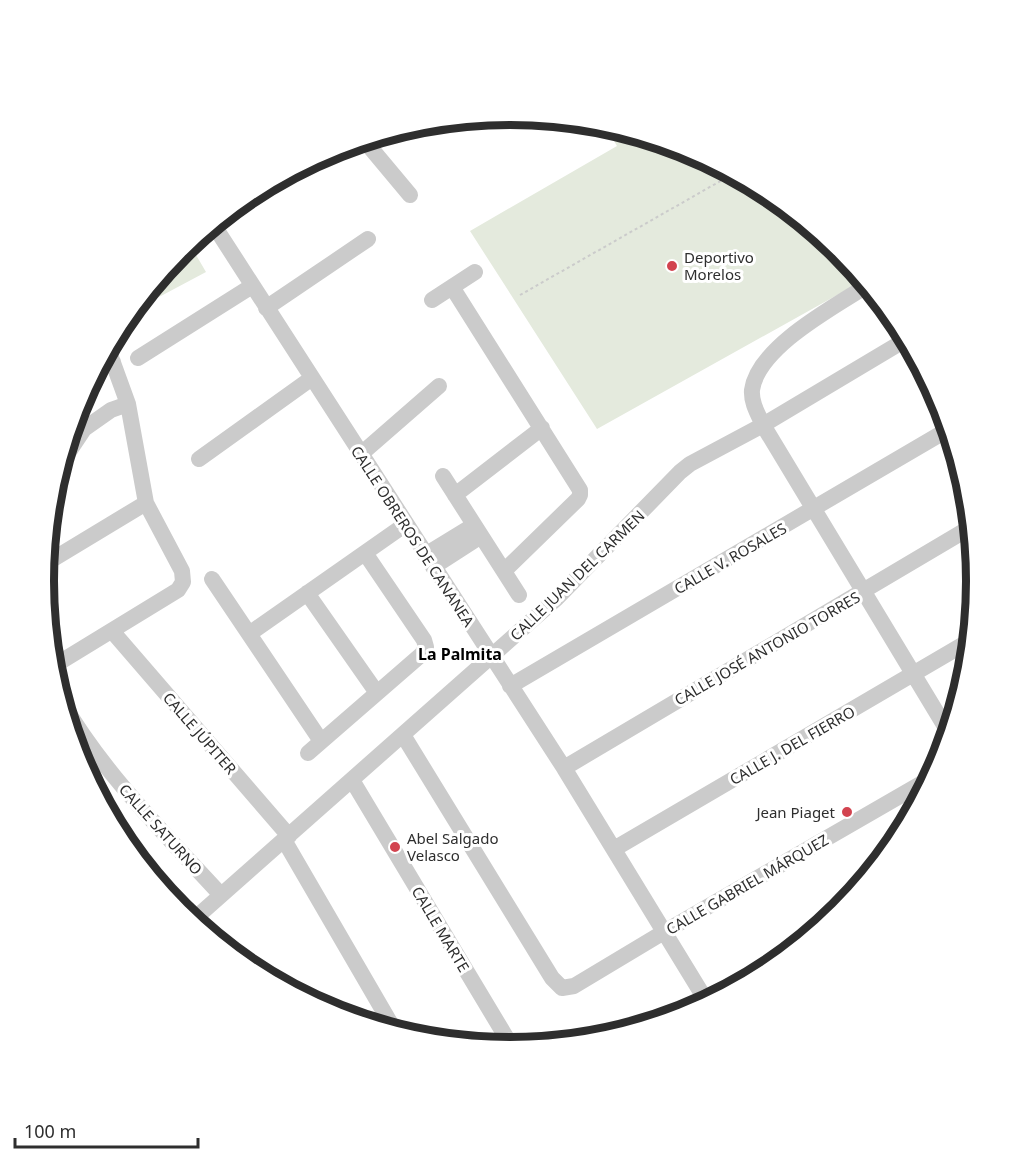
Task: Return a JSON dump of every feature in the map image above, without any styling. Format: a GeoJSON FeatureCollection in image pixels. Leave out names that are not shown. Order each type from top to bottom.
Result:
{"type":"FeatureCollection","features":[{"type":"Feature","properties":{"kind":"street"},"geometry":{"type":"LineString","coordinates":[[370,147],[410,195]]}},
{"type":"Feature","properties":{"kind":"street","name":"CALLE OBREROS DE CANANEA"},"geometry":{"type":"LineString","coordinates":[[217,231],[564,768],[702,994]]}},
{"type":"Feature","properties":{"kind":"street"},"geometry":{"type":"LineString","coordinates":[[266,308],[368,239]]}},
{"type":"Feature","properties":{"kind":"street"},"geometry":{"type":"LineString","coordinates":[[432,300],[475,272]]}},
{"type":"Feature","properties":{"kind":"street"},"geometry":{"type":"LineString","coordinates":[[138,358],[252,286]]}},
{"type":"Feature","properties":{"kind":"street"},"geometry":{"type":"LineString","coordinates":[[452,287],[580,490],[578,499],[504,571]]}},
{"type":"Feature","properties":{"kind":"street"},"geometry":{"type":"LineString","coordinates":[[861,290],[776,348],[759,369],[752,390],[753,401],[764,425],[943,723]]}},
{"type":"Feature","properties":{"kind":"street","name":"CALLE JUAN DEL CARMEN"},"geometry":{"type":"LineString","coordinates":[[199,914],[557,598],[680,472],[690,464],[764,425],[899,344]]}},
{"type":"Feature","properties":{"kind":"street"},"geometry":{"type":"LineString","coordinates":[[61,661],[178,590],[183,582],[182,571],[146,503],[128,404],[111,360]]}},
{"type":"Feature","properties":{"kind":"street"},"geometry":{"type":"LineString","coordinates":[[199,459],[312,378]]}},
{"type":"Feature","properties":{"kind":"street"},"geometry":{"type":"LineString","coordinates":[[361,454],[439,386]]}},
{"type":"Feature","properties":{"kind":"street"},"geometry":{"type":"LineString","coordinates":[[76,441],[84,429],[111,410],[128,404]]}},
{"type":"Feature","properties":{"kind":"street"},"geometry":{"type":"LineString","coordinates":[[455,495],[542,428]]}},
{"type":"Feature","properties":{"kind":"street","name":"CALLE V. ROSALES"},"geometry":{"type":"LineString","coordinates":[[510,686],[942,433]]}},
{"type":"Feature","properties":{"kind":"street"},"geometry":{"type":"LineString","coordinates":[[442,476],[519,595]]}},
{"type":"Feature","properties":{"kind":"street"},"geometry":{"type":"LineString","coordinates":[[55,558],[146,503]]}},
{"type":"Feature","properties":{"kind":"street"},"geometry":{"type":"LineString","coordinates":[[249,634],[406,524]]}},
{"type":"Feature","properties":{"kind":"street"},"geometry":{"type":"LineString","coordinates":[[429,561],[477,530]]}},
{"type":"Feature","properties":{"kind":"street","name":"CALLE JOSÉ ANTONIO TORRES"},"geometry":{"type":"LineString","coordinates":[[564,768],[963,532]]}},
{"type":"Feature","properties":{"kind":"street"},"geometry":{"type":"LineString","coordinates":[[308,753],[422,654],[426,647],[424,640],[365,553]]}},
{"type":"Feature","properties":{"kind":"street"},"geometry":{"type":"LineString","coordinates":[[212,579],[321,741]]}},
{"type":"Feature","properties":{"kind":"street"},"geometry":{"type":"LineString","coordinates":[[307,593],[377,693]]}},
{"type":"Feature","properties":{"kind":"street","name":"CALLE JÚPITER"},"geometry":{"type":"LineString","coordinates":[[112,630],[286,838],[389,1020]]}},
{"type":"Feature","properties":{"kind":"street","name":"CALLE J. DEL FIERRO"},"geometry":{"type":"LineString","coordinates":[[614,849],[961,646]]}},
{"type":"Feature","properties":{"kind":"street","name":"CALLE SATURNO"},"geometry":{"type":"LineString","coordinates":[[79,731],[126,791],[221,895]]}},
{"type":"Feature","properties":{"kind":"street","name":"CALLE GABRIEL MÁRQUEZ"},"geometry":{"type":"LineString","coordinates":[[403,735],[552,978],[562,988],[574,986],[663,932],[918,786]]}},
{"type":"Feature","properties":{"kind":"street","name":"CALLE MARTE"},"geometry":{"type":"LineString","coordinates":[[352,780],[506,1037]]}},
{"type":"Feature","properties":{"kind":"path"},"geometry":{"type":"LineString","coordinates":[[520,295],[725,179]]}},
{"type":"Feature","properties":{"kind":"shaded area","name":"Deportivo Morelos"},"geometry":{"type":"Polygon","coordinates":[[[612,137],[657,149],[712,172],[738,186],[788,219],[811,238],[856,284],[597,429],[470,231],[617,146],[612,137]]]}},
{"type":"Feature","properties":{"kind":"shaded area"},"geometry":{"type":"Polygon","coordinates":[[[195,252],[206,272],[148,303],[195,252]]]}},
{"type":"Feature","properties":{"kind":"place","name":"Deportivo Morelos"},"geometry":{"type":"Point","coordinates":[672,266]}},
{"type":"Feature","properties":{"kind":"place","name":"Jean Piaget"},"geometry":{"type":"Point","coordinates":[847,812]}},
{"type":"Feature","properties":{"kind":"place","name":"Abel Salgado Velasco"},"geometry":{"type":"Point","coordinates":[395,847]}},
{"type":"Feature","properties":{"kind":"district","name":"La Palmita"},"geometry":{"type":"Point","coordinates":[460,654]}}]}
